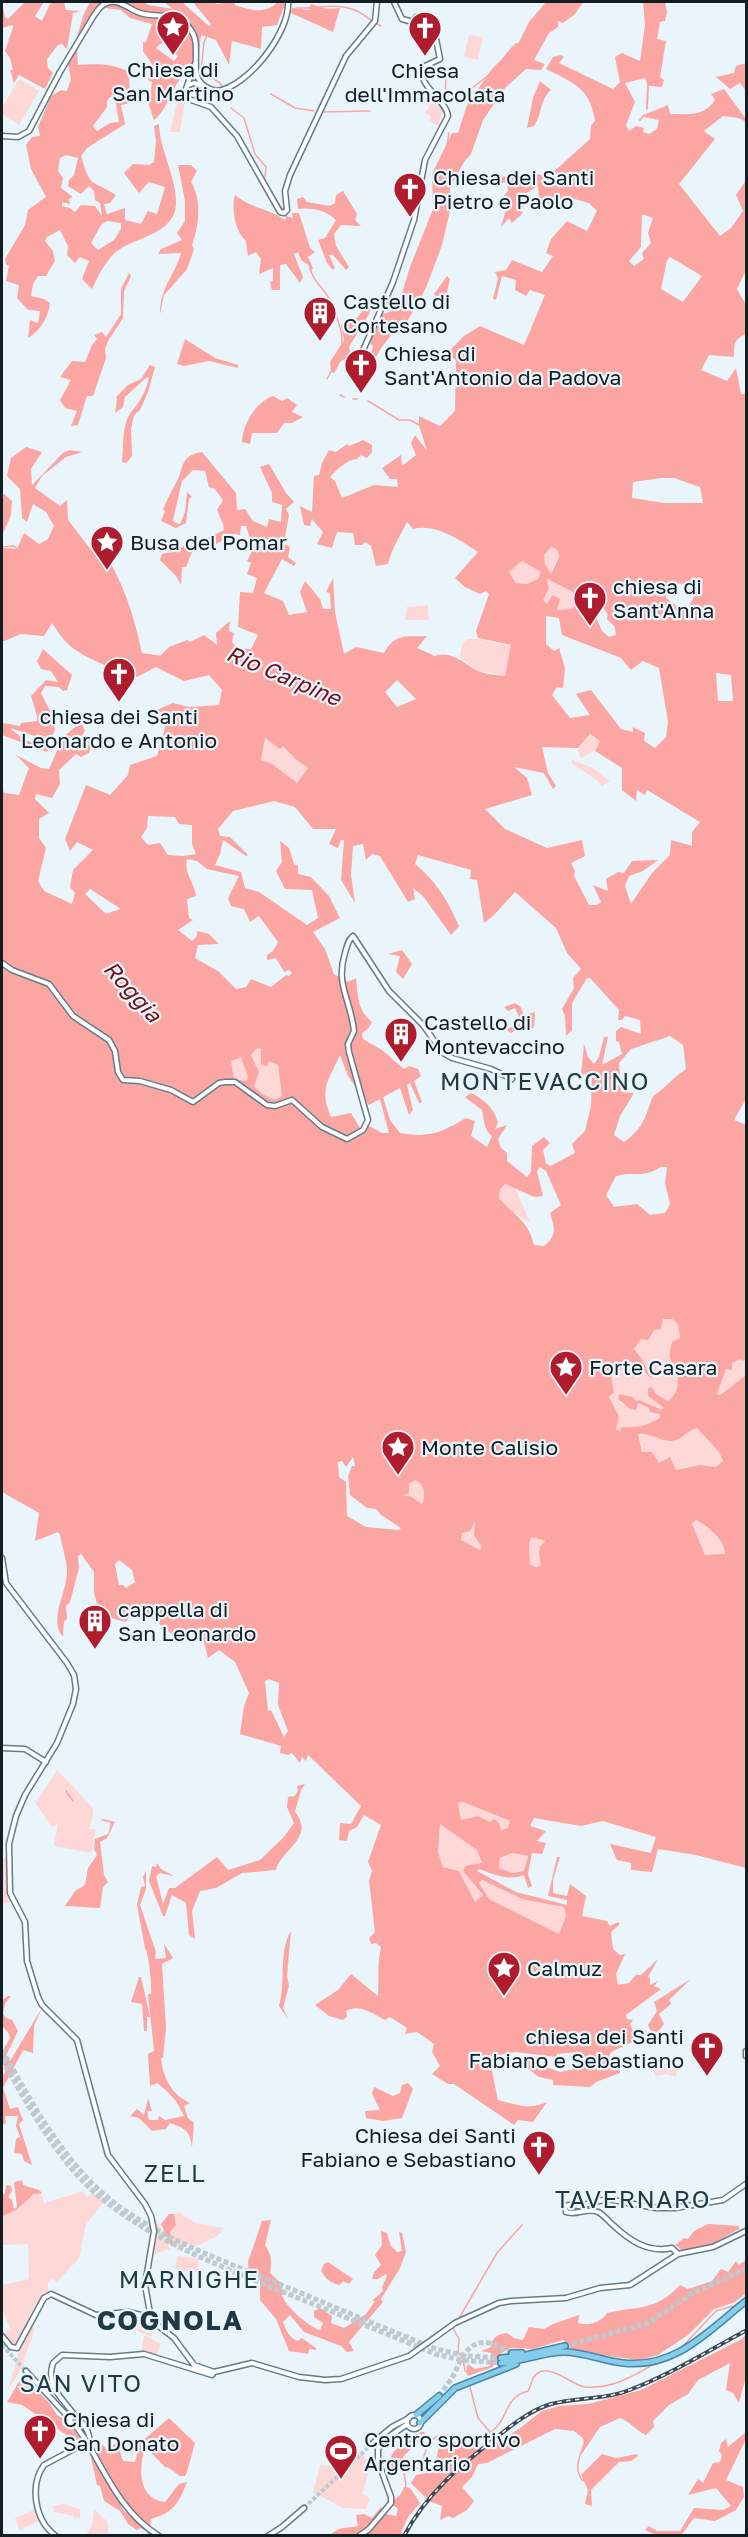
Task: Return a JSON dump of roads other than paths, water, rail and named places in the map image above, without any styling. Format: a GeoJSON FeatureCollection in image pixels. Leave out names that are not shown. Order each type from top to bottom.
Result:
{"type":"FeatureCollection","features":[{"type":"Feature","properties":{"kind":"highway"},"geometry":{"type":"LineString","coordinates":[[501,2360],[561,2352],[580,2353],[610,2361],[641,2363],[676,2354],[698,2341],[747,2301]]}},
{"type":"Feature","properties":{"kind":"highway"},"geometry":{"type":"LineString","coordinates":[[420,2423],[455,2388],[530,2357],[565,2346]]}},
{"type":"Feature","properties":{"kind":"highway"},"geometry":{"type":"LineString","coordinates":[[512,2353],[530,2357]]}},
{"type":"Feature","properties":{"kind":"highway"},"geometry":{"type":"LineString","coordinates":[[416,2415],[439,2396]]}},
{"type":"Feature","properties":{"kind":"street"},"geometry":{"type":"LineString","coordinates":[[2,136],[18,137],[29,132],[60,72],[93,17],[108,2],[117,2],[141,13],[174,17],[182,20],[194,36],[196,63],[194,80],[183,93],[184,98],[212,107],[237,136],[278,210],[281,213],[285,212],[287,208],[285,191],[290,175],[346,56],[372,25],[376,17],[377,2]]}},
{"type":"Feature","properties":{"kind":"street"},"geometry":{"type":"LineString","coordinates":[[194,80],[206,87],[224,90],[258,64],[267,54],[286,19],[288,2]]}},
{"type":"Feature","properties":{"kind":"street"},"geometry":{"type":"LineString","coordinates":[[359,371],[359,364],[377,315],[393,282],[414,220],[425,160],[447,120],[447,110],[426,85],[422,76],[423,67],[440,59],[436,39],[420,18],[416,17],[413,22],[404,20],[394,2]]}},
{"type":"Feature","properties":{"kind":"street"},"geometry":{"type":"LineString","coordinates":[[2,963],[12,970],[49,984],[76,1020],[109,1040],[115,1052],[118,1072],[123,1080],[140,1081],[171,1090],[193,1102],[219,1083],[235,1082],[267,1105],[275,1106],[292,1101],[322,1127],[349,1138],[363,1130],[368,1120],[349,1052],[348,1044],[354,1033],[354,1026],[341,981],[344,957],[349,939],[353,936],[389,991],[423,1025],[443,1053],[452,1058],[491,1068],[512,1079]]}},
{"type":"Feature","properties":{"kind":"street"},"geometry":{"type":"LineString","coordinates":[[2,1558],[6,1583],[67,1663],[75,1681],[73,1704],[46,1762],[24,1796],[11,1831],[9,1880],[14,1904],[25,1922],[27,1961],[38,1997],[42,2005],[68,2030],[81,2049],[105,2149],[112,2162],[145,2204],[153,2223],[145,2281],[150,2316]]}},
{"type":"Feature","properties":{"kind":"street"},"geometry":{"type":"LineString","coordinates":[[2,1748],[25,1749],[46,1762]]}},
{"type":"Feature","properties":{"kind":"street"},"geometry":{"type":"LineString","coordinates":[[747,2050],[747,2056]]}},
{"type":"Feature","properties":{"kind":"street"},"geometry":{"type":"LineString","coordinates":[[678,2254],[672,2248],[656,2250],[629,2240],[597,2212],[590,2210],[569,2214],[564,2209],[566,2205],[580,2206],[607,2199],[656,2208],[681,2207],[723,2200],[747,2184]]}},
{"type":"Feature","properties":{"kind":"street"},"geometry":{"type":"LineString","coordinates":[[159,2535],[133,2515],[120,2500],[85,2439],[75,2416],[60,2400],[52,2378],[52,2365],[62,2355],[110,2357],[144,2354],[189,2367],[207,2375],[211,2372],[252,2363],[299,2377],[324,2380],[341,2379],[409,2356],[455,2323],[499,2304],[511,2301],[566,2298],[600,2288],[630,2285],[678,2254],[713,2247],[747,2231]]}},
{"type":"Feature","properties":{"kind":"street"},"geometry":{"type":"LineString","coordinates":[[2,2336],[10,2347],[17,2348],[44,2298],[51,2294],[96,2315],[129,2312],[150,2316],[174,2338],[194,2365],[211,2372]]}},
{"type":"Feature","properties":{"kind":"street"},"geometry":{"type":"LineString","coordinates":[[26,2372],[70,2419],[71,2424],[77,2423]]}},
{"type":"Feature","properties":{"kind":"street"},"geometry":{"type":"LineString","coordinates":[[359,2535],[369,2529],[391,2503],[378,2461],[378,2452],[384,2440],[401,2429],[420,2423],[421,2418],[416,2415],[396,2424],[373,2443]]}},
{"type":"Feature","properties":{"kind":"street"},"geometry":{"type":"LineString","coordinates":[[70,2419],[75,2416]]}},
{"type":"Feature","properties":{"kind":"street"},"geometry":{"type":"LineString","coordinates":[[408,2426],[409,2418]]}},
{"type":"Feature","properties":{"kind":"street"},"geometry":{"type":"LineString","coordinates":[[56,2535],[43,2523],[35,2499],[35,2491],[44,2465],[88,2443],[90,2436],[77,2423]]}},
{"type":"Feature","properties":{"kind":"street"},"geometry":{"type":"LineString","coordinates":[[396,2424],[408,2426]]}},
{"type":"Feature","properties":{"kind":"street"},"geometry":{"type":"LineString","coordinates":[[268,2535],[287,2523],[304,2508]]}},
{"type":"Feature","properties":{"kind":"waterway"},"geometry":{"type":"LineString","coordinates":[[180,2],[210,30],[221,30],[243,14],[251,15],[285,7]]}},
{"type":"Feature","properties":{"kind":"waterway"},"geometry":{"type":"LineString","coordinates":[[296,8],[345,7],[360,12],[381,26]]}},
{"type":"Feature","properties":{"kind":"waterway"},"geometry":{"type":"LineString","coordinates":[[210,30],[204,42],[201,71],[220,83],[227,95]]}},
{"type":"Feature","properties":{"kind":"waterway"},"geometry":{"type":"LineString","coordinates":[[434,41],[437,55]]}},
{"type":"Feature","properties":{"kind":"waterway"},"geometry":{"type":"LineString","coordinates":[[461,100],[493,71],[516,44],[525,49]]}},
{"type":"Feature","properties":{"kind":"waterway"},"geometry":{"type":"LineString","coordinates":[[445,103],[446,74]]}},
{"type":"Feature","properties":{"kind":"waterway"},"geometry":{"type":"LineString","coordinates":[[271,94],[295,108],[314,111]]}},
{"type":"Feature","properties":{"kind":"waterway"},"geometry":{"type":"LineString","coordinates":[[231,108],[244,118],[255,154],[266,167],[265,177]]}},
{"type":"Feature","properties":{"kind":"waterway"},"geometry":{"type":"LineString","coordinates":[[321,112],[370,111]]}},
{"type":"Feature","properties":{"kind":"waterway"},"geometry":{"type":"LineString","coordinates":[[449,133],[446,151],[463,161]]}},
{"type":"Feature","properties":{"kind":"waterway"},"geometry":{"type":"LineString","coordinates":[[270,190],[283,210]]}},
{"type":"Feature","properties":{"kind":"waterway"},"geometry":{"type":"LineString","coordinates":[[44,204],[46,214]]}},
{"type":"Feature","properties":{"kind":"waterway"},"geometry":{"type":"LineString","coordinates":[[286,215],[302,260],[309,264],[313,276],[332,304]]}},
{"type":"Feature","properties":{"kind":"waterway"},"geometry":{"type":"LineString","coordinates":[[327,379],[338,358],[342,344],[342,336],[333,306]]}},
{"type":"Feature","properties":{"kind":"waterway"},"geometry":{"type":"LineString","coordinates":[[340,395],[344,397]]}},
{"type":"Feature","properties":{"kind":"waterway"},"geometry":{"type":"LineString","coordinates":[[368,401],[399,420],[410,420],[425,428],[429,444],[436,456],[457,464],[481,488],[551,541],[582,582],[647,659]]}},
{"type":"Feature","properties":{"kind":"waterway","name":"Rio Carpine"},"geometry":{"type":"LineString","coordinates":[[2,547],[14,546],[22,553],[33,557],[41,568],[63,581],[66,590],[91,623],[95,635],[127,647],[138,654],[164,657],[172,653],[194,653],[215,664],[245,673],[307,706],[324,708],[366,727],[382,745],[399,752],[409,746],[420,764],[436,767],[444,779],[458,791],[469,789],[470,819],[483,824],[501,826]]}},
{"type":"Feature","properties":{"kind":"waterway","name":"Roggia"},"geometry":{"type":"LineString","coordinates":[[2,811],[17,834],[20,868],[27,883],[39,897],[71,924],[81,940],[96,980],[150,1032],[177,1069]]}},
{"type":"Feature","properties":{"kind":"waterway"},"geometry":{"type":"LineString","coordinates":[[66,1791],[73,1801]]}},
{"type":"Feature","properties":{"kind":"waterway"},"geometry":{"type":"LineString","coordinates":[[458,2320],[497,2253],[522,2225]]}},
{"type":"Feature","properties":{"kind":"waterway"},"geometry":{"type":"LineString","coordinates":[[683,2346],[716,2311],[737,2305]]}},
{"type":"Feature","properties":{"kind":"waterway"},"geometry":{"type":"LineString","coordinates":[[453,2328],[459,2339],[458,2352],[463,2359],[465,2371]]}},
{"type":"Feature","properties":{"kind":"waterway"},"geometry":{"type":"LineString","coordinates":[[383,2536],[385,2531],[400,2523],[406,2498],[404,2473],[420,2467],[427,2447],[436,2437],[447,2435],[475,2439],[488,2434],[501,2421],[514,2399],[528,2391],[533,2378],[538,2373],[552,2372],[580,2386],[595,2387],[622,2381],[656,2363]]}},
{"type":"Feature","properties":{"kind":"waterway"},"geometry":{"type":"LineString","coordinates":[[470,2387],[478,2418],[490,2432]]}},
{"type":"Feature","properties":{"kind":"waterway"},"geometry":{"type":"LineString","coordinates":[[583,2481],[579,2475],[578,2464],[586,2434]]}},
{"type":"Feature","properties":{"kind":"tunnel"},"geometry":{"type":"LineString","coordinates":[[2,2050],[45,2123],[70,2158],[98,2189],[136,2218],[200,2251],[436,2349],[467,2356],[501,2358]]}},
{"type":"Feature","properties":{"kind":"tunnel"},"geometry":{"type":"LineString","coordinates":[[2,2060],[34,2116],[72,2169],[102,2199],[141,2226],[227,2269],[435,2354],[461,2360],[501,2363]]}},
{"type":"Feature","properties":{"kind":"tunnel"},"geometry":{"type":"LineString","coordinates":[[565,2346],[648,2323],[691,2294],[746,2269]]}},
{"type":"Feature","properties":{"kind":"tunnel"},"geometry":{"type":"LineString","coordinates":[[439,2396],[466,2352],[475,2344],[489,2343],[512,2353]]}},
{"type":"Feature","properties":{"kind":"tunnel"},"geometry":{"type":"LineString","coordinates":[[2,2345],[26,2371]]}},
{"type":"Feature","properties":{"kind":"tunnel"},"geometry":{"type":"LineString","coordinates":[[304,2508],[373,2443]]}},
{"type":"Feature","properties":{"kind":"railway"},"geometry":{"type":"LineString","coordinates":[[404,2536],[433,2494],[457,2470],[509,2427],[529,2414],[551,2404],[622,2393],[675,2369],[745,2331]]}},
{"type":"Feature","properties":{"kind":"place","name":"Chiesa di San Martino"},"geometry":{"type":"Point","coordinates":[173,56]}},
{"type":"Feature","properties":{"kind":"place","name":"Chiesa dell'Immacolata"},"geometry":{"type":"Point","coordinates":[425,57]}},
{"type":"Feature","properties":{"kind":"place","name":"Chiesa dei Santi Pietro e Paolo"},"geometry":{"type":"Point","coordinates":[410,218]}},
{"type":"Feature","properties":{"kind":"place","name":"Castello di Cortesano"},"geometry":{"type":"Point","coordinates":[320,342]}},
{"type":"Feature","properties":{"kind":"place","name":"Chiesa di Sant'Antonio da Padova"},"geometry":{"type":"Point","coordinates":[361,394]}},
{"type":"Feature","properties":{"kind":"place","name":"Busa del Pomar"},"geometry":{"type":"Point","coordinates":[107,571]}},
{"type":"Feature","properties":{"kind":"place","name":"chiesa di Sant'Anna"},"geometry":{"type":"Point","coordinates":[590,627]}},
{"type":"Feature","properties":{"kind":"place","name":"chiesa dei Santi Leonardo e Antonio"},"geometry":{"type":"Point","coordinates":[119,703]}},
{"type":"Feature","properties":{"kind":"place","name":"Castello di Montevaccino"},"geometry":{"type":"Point","coordinates":[401,1063]}},
{"type":"Feature","properties":{"kind":"place","name":"Forte Casara"},"geometry":{"type":"Point","coordinates":[566,1396]}},
{"type":"Feature","properties":{"kind":"place","name":"Monte Calisio"},"geometry":{"type":"Point","coordinates":[398,1476]}},
{"type":"Feature","properties":{"kind":"place","name":"cappella di San Leonardo"},"geometry":{"type":"Point","coordinates":[95,1650]}},
{"type":"Feature","properties":{"kind":"place","name":"Calmuz"},"geometry":{"type":"Point","coordinates":[504,1997]}},
{"type":"Feature","properties":{"kind":"place","name":"chiesa dei Santi Fabiano e Sebastiano"},"geometry":{"type":"Point","coordinates":[707,2077]}},
{"type":"Feature","properties":{"kind":"place","name":"Chiesa dei Santi Fabiano e Sebastiano"},"geometry":{"type":"Point","coordinates":[539,2176]}},
{"type":"Feature","properties":{"kind":"place","name":"Chiesa di San Donato"},"geometry":{"type":"Point","coordinates":[40,2460]}},
{"type":"Feature","properties":{"kind":"place","name":"Centro sportivo Argentario"},"geometry":{"type":"Point","coordinates":[341,2480]}},
{"type":"Feature","properties":{"kind":"district","name":"MONTEVACCINO"},"geometry":{"type":"Point","coordinates":[545,1080]}},
{"type":"Feature","properties":{"kind":"district","name":"ZELL"},"geometry":{"type":"Point","coordinates":[175,2172]}},
{"type":"Feature","properties":{"kind":"district","name":"TAVERNARO"},"geometry":{"type":"Point","coordinates":[633,2198]}},
{"type":"Feature","properties":{"kind":"district","name":"MARNIGHE"},"geometry":{"type":"Point","coordinates":[189,2278]}},
{"type":"Feature","properties":{"kind":"district","name":"COGNOLA"},"geometry":{"type":"Point","coordinates":[170,2320]}},
{"type":"Feature","properties":{"kind":"district","name":"SAN VITO"},"geometry":{"type":"Point","coordinates":[81,2382]}}]}
